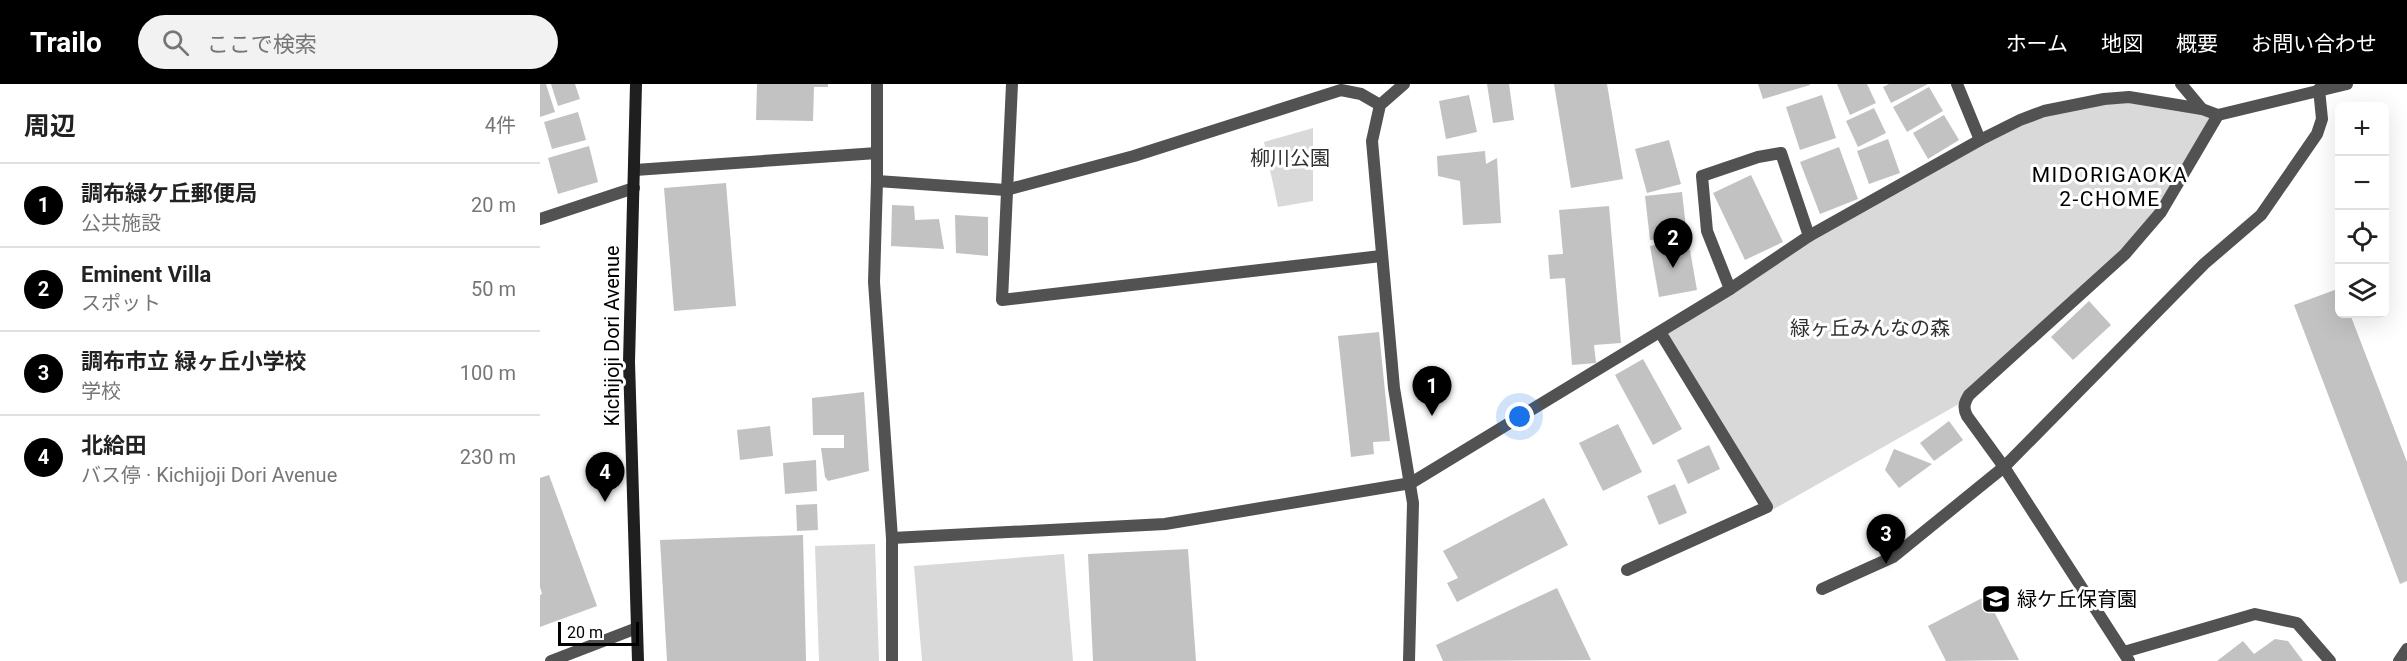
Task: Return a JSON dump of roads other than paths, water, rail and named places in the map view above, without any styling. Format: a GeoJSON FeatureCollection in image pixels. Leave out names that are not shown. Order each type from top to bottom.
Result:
{"type":"FeatureCollection","features":[{"type":"Feature","properties":{"kind":"main road","name":"Kichijoji Dori Avenue"},"geometry":{"type":"LineString","coordinates":[[636,84],[629,362],[638,661]]}},
{"type":"Feature","properties":{"kind":"street"},"geometry":{"type":"LineString","coordinates":[[877,84],[878,153],[874,282],[892,538],[892,661]]}},
{"type":"Feature","properties":{"kind":"street"},"geometry":{"type":"LineString","coordinates":[[1012,84],[1002,300],[1381,256]]}},
{"type":"Feature","properties":{"kind":"street"},"geometry":{"type":"LineString","coordinates":[[1404,84],[1380,105],[1372,141],[1394,388],[1411,483],[1414,534],[1409,661]]}},
{"type":"Feature","properties":{"kind":"street"},"geometry":{"type":"LineString","coordinates":[[1957,84],[1980,140]]}},
{"type":"Feature","properties":{"kind":"street"},"geometry":{"type":"LineString","coordinates":[[2181,84],[2202,109]]}},
{"type":"Feature","properties":{"kind":"street"},"geometry":{"type":"LineString","coordinates":[[892,538],[1165,524],[1411,483],[1730,289],[1809,236],[1980,140],[2044,111],[2104,99],[2129,97],[2202,109],[2218,115],[2347,84]]}},
{"type":"Feature","properties":{"kind":"street"},"geometry":{"type":"LineString","coordinates":[[1822,590],[1893,557],[2004,467],[2204,264],[2261,215],[2317,134],[2322,119],[2319,89]]}},
{"type":"Feature","properties":{"kind":"street"},"geometry":{"type":"LineString","coordinates":[[877,181],[1006,190],[1134,156],[1341,90],[1361,94],[1380,105]]}},
{"type":"Feature","properties":{"kind":"street"},"geometry":{"type":"LineString","coordinates":[[2218,115],[2161,212],[2125,254],[1969,395],[1964,410],[2004,467],[2126,656],[2255,614],[2297,623],[2330,661]]}},
{"type":"Feature","properties":{"kind":"street"},"geometry":{"type":"LineString","coordinates":[[635,170],[878,153]]}},
{"type":"Feature","properties":{"kind":"street"},"geometry":{"type":"LineString","coordinates":[[1730,289],[1707,231],[1702,176],[1758,157],[1781,153],[1809,236]]}},
{"type":"Feature","properties":{"kind":"street"},"geometry":{"type":"LineString","coordinates":[[540,219],[634,188]]}},
{"type":"Feature","properties":{"kind":"street"},"geometry":{"type":"LineString","coordinates":[[1627,570],[1767,507],[1660,332]]}},
{"type":"Feature","properties":{"kind":"street"},"geometry":{"type":"LineString","coordinates":[[551,661],[637,628]]}},
{"type":"Feature","properties":{"kind":"street"},"geometry":{"type":"LineString","coordinates":[[2399,661],[2407,649]]}},
{"type":"Feature","properties":{"kind":"place","name":"Eminent Villa"},"geometry":{"type":"Point","coordinates":[1673,268]}},
{"type":"Feature","properties":{"kind":"place","name":"調布緑ケ丘郵便局"},"geometry":{"type":"Point","coordinates":[1432,416]}},
{"type":"Feature","properties":{"kind":"place","name":"北給田"},"geometry":{"type":"Point","coordinates":[605,502]}},
{"type":"Feature","properties":{"kind":"place","name":"調布市立 緑ヶ丘小学校"},"geometry":{"type":"Point","coordinates":[1886,564]}},
{"type":"Feature","properties":{"kind":"place","name":"緑ケ丘保育園"},"geometry":{"type":"Point","coordinates":[1996,599]}},
{"type":"Feature","properties":{"kind":"district","name":"MIDORIGAOKA 2-CHOME"},"geometry":{"type":"Point","coordinates":[2110,187]}},
{"type":"Feature","properties":{"kind":"park label","name":"柳川公園"},"geometry":{"type":"Point","coordinates":[1290,158]}},
{"type":"Feature","properties":{"kind":"park label","name":"緑ヶ丘みんなの森"},"geometry":{"type":"Point","coordinates":[1870,328]}}]}
